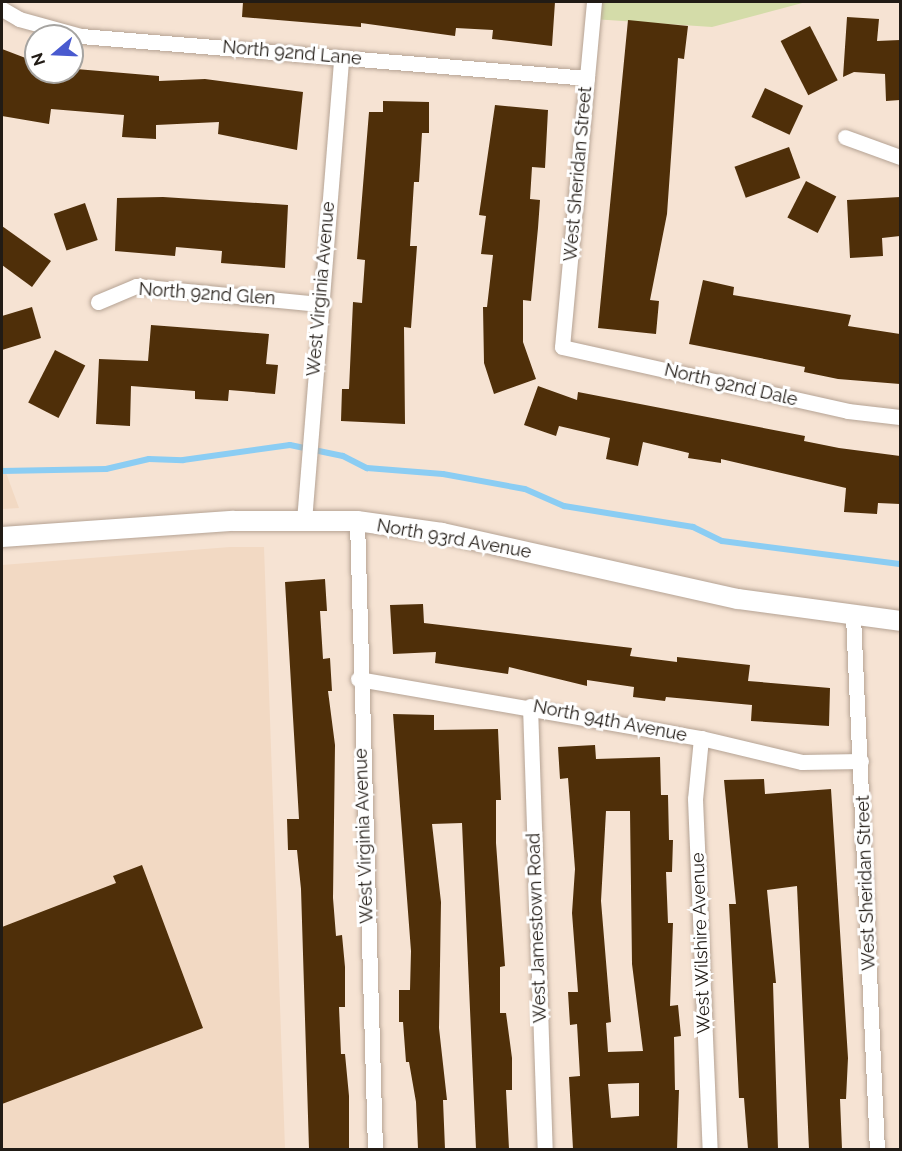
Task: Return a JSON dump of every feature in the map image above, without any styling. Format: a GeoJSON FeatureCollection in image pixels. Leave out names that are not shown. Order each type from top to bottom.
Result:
{"type":"FeatureCollection","features":[{"type":"Feature","properties":{"kind":"street","name":"West Sheridan Street"},"geometry":{"type":"LineString","coordinates":[[562,347],[594,2]]}},
{"type":"Feature","properties":{"kind":"street","name":"North 92nd Lane"},"geometry":{"type":"LineString","coordinates":[[2,9],[19,19],[81,36],[587,78]]}},
{"type":"Feature","properties":{"kind":"street","name":"West Virginia Avenue"},"geometry":{"type":"LineString","coordinates":[[304,521],[319,304],[340,57]]}},
{"type":"Feature","properties":{"kind":"street"},"geometry":{"type":"LineString","coordinates":[[845,137],[900,157]]}},
{"type":"Feature","properties":{"kind":"street","name":"North 92nd Glen"},"geometry":{"type":"LineString","coordinates":[[98,302],[136,286],[319,304]]}},
{"type":"Feature","properties":{"kind":"street","name":"North 92nd Dale"},"geometry":{"type":"LineString","coordinates":[[562,347],[848,411],[900,417]]}},
{"type":"Feature","properties":{"kind":"street","name":"North 93rd Avenue"},"geometry":{"type":"LineString","coordinates":[[2,537],[233,521],[357,521],[442,533],[738,599],[900,621]]}},
{"type":"Feature","properties":{"kind":"street","name":"West Virginia Avenue"},"geometry":{"type":"LineString","coordinates":[[357,521],[358,679],[375,1149]]}},
{"type":"Feature","properties":{"kind":"street","name":"West Sheridan Street"},"geometry":{"type":"LineString","coordinates":[[853,616],[877,1149]]}},
{"type":"Feature","properties":{"kind":"street","name":"North 94th Avenue"},"geometry":{"type":"LineString","coordinates":[[358,679],[530,706],[701,738],[802,762],[861,761]]}},
{"type":"Feature","properties":{"kind":"street","name":"West Jamestown Road"},"geometry":{"type":"LineString","coordinates":[[530,706],[544,1149]]}},
{"type":"Feature","properties":{"kind":"street","name":"West Wilshire Avenue"},"geometry":{"type":"LineString","coordinates":[[701,738],[695,799],[710,1149]]}},
{"type":"Feature","properties":{"kind":"shaded area"},"geometry":{"type":"Polygon","coordinates":[[[2,462],[19,508],[2,509],[2,462]]]}},
{"type":"Feature","properties":{"kind":"shaded area"},"geometry":{"type":"Polygon","coordinates":[[[230,547],[264,547],[285,1149],[2,1150],[2,565],[230,547]]]}},
{"type":"Feature","properties":{"kind":"green space"},"geometry":{"type":"Polygon","coordinates":[[[594,2],[806,2],[712,27],[593,19],[594,2]]]}},
{"type":"Feature","properties":{"kind":"building"},"geometry":{"type":"Polygon","coordinates":[[[243,2],[555,2],[552,46],[492,39],[493,30],[456,28],[455,36],[361,23],[361,27],[242,17],[243,2]]]}},
{"type":"Feature","properties":{"kind":"building"},"geometry":{"type":"Polygon","coordinates":[[[847,17],[879,19],[877,41],[900,40],[900,100],[886,101],[885,74],[854,72],[843,77],[847,17]]]}},
{"type":"Feature","properties":{"kind":"building"},"geometry":{"type":"Polygon","coordinates":[[[628,20],[688,26],[684,59],[678,58],[667,214],[650,300],[659,301],[656,334],[598,328],[628,20]]]}},
{"type":"Feature","properties":{"kind":"building"},"geometry":{"type":"Polygon","coordinates":[[[810,26],[838,80],[808,95],[781,41],[810,26]]]}},
{"type":"Feature","properties":{"kind":"building"},"geometry":{"type":"Polygon","coordinates":[[[2,49],[24,57],[24,84],[84,84],[84,70],[159,76],[159,81],[205,79],[303,92],[297,150],[218,134],[219,122],[156,125],[156,139],[122,137],[124,115],[51,109],[49,124],[2,116],[2,49]]]}},
{"type":"Feature","properties":{"kind":"building"},"geometry":{"type":"Polygon","coordinates":[[[765,88],[803,106],[790,135],[751,117],[765,88]]]}},
{"type":"Feature","properties":{"kind":"building"},"geometry":{"type":"Polygon","coordinates":[[[383,101],[429,102],[429,133],[422,133],[419,182],[414,182],[410,246],[417,246],[411,328],[404,327],[405,424],[341,421],[342,389],[349,389],[353,302],[362,303],[365,260],[357,259],[369,112],[383,112],[383,101]]]}},
{"type":"Feature","properties":{"kind":"building"},"geometry":{"type":"Polygon","coordinates":[[[495,105],[548,110],[545,168],[532,167],[530,199],[540,200],[531,301],[523,300],[523,342],[536,379],[494,394],[484,363],[483,307],[487,307],[493,255],[481,254],[486,216],[479,215],[495,105]]]}},
{"type":"Feature","properties":{"kind":"building"},"geometry":{"type":"Polygon","coordinates":[[[789,147],[800,178],[746,198],[734,167],[789,147]]]}},
{"type":"Feature","properties":{"kind":"building"},"geometry":{"type":"Polygon","coordinates":[[[806,181],[836,196],[818,233],[787,218],[806,181]]]}},
{"type":"Feature","properties":{"kind":"building"},"geometry":{"type":"Polygon","coordinates":[[[163,197],[288,205],[285,268],[221,263],[222,251],[176,247],[175,256],[115,251],[117,198],[163,197]]]}},
{"type":"Feature","properties":{"kind":"building"},"geometry":{"type":"Polygon","coordinates":[[[900,197],[900,236],[882,238],[883,256],[850,258],[847,200],[900,197]]]}},
{"type":"Feature","properties":{"kind":"building"},"geometry":{"type":"Polygon","coordinates":[[[85,203],[98,240],[66,251],[54,214],[85,203]]]}},
{"type":"Feature","properties":{"kind":"building"},"geometry":{"type":"Polygon","coordinates":[[[2,226],[51,261],[32,287],[2,265],[2,226]]]}},
{"type":"Feature","properties":{"kind":"building"},"geometry":{"type":"Polygon","coordinates":[[[703,280],[734,287],[733,295],[851,315],[848,326],[900,334],[900,384],[838,379],[804,372],[805,367],[689,344],[703,280]]]}},
{"type":"Feature","properties":{"kind":"building"},"geometry":{"type":"Polygon","coordinates":[[[32,307],[41,338],[2,350],[2,316],[32,307]]]}},
{"type":"Feature","properties":{"kind":"building"},"geometry":{"type":"Polygon","coordinates":[[[151,325],[269,334],[266,364],[278,365],[275,394],[229,390],[228,401],[195,399],[195,391],[131,386],[130,426],[96,424],[99,359],[148,361],[151,325]]]}},
{"type":"Feature","properties":{"kind":"building"},"geometry":{"type":"Polygon","coordinates":[[[55,350],[85,365],[59,418],[28,403],[55,350]]]}},
{"type":"Feature","properties":{"kind":"building"},"geometry":{"type":"Polygon","coordinates":[[[538,386],[577,400],[578,392],[805,436],[804,441],[839,448],[900,456],[900,504],[878,503],[877,514],[844,512],[846,488],[721,459],[721,463],[688,458],[689,453],[643,442],[638,466],[606,459],[610,438],[559,426],[556,436],[524,425],[538,386]]]}},
{"type":"Feature","properties":{"kind":"building"},"geometry":{"type":"Polygon","coordinates":[[[325,579],[327,611],[320,611],[323,659],[330,658],[332,691],[328,691],[335,745],[333,898],[336,936],[342,935],[345,967],[345,1007],[339,1007],[341,1054],[345,1054],[349,1096],[349,1149],[309,1149],[301,889],[297,850],[288,850],[287,819],[299,819],[285,582],[325,579]]]}},
{"type":"Feature","properties":{"kind":"building"},"geometry":{"type":"Polygon","coordinates":[[[423,604],[424,623],[632,648],[630,656],[677,662],[677,657],[750,665],[748,681],[830,688],[829,726],[751,721],[752,705],[666,697],[665,701],[633,697],[634,687],[587,680],[587,686],[509,667],[508,674],[435,663],[436,652],[393,654],[390,605],[423,604]]]}},
{"type":"Feature","properties":{"kind":"building"},"geometry":{"type":"Polygon","coordinates":[[[393,714],[434,715],[434,730],[498,729],[501,800],[496,800],[496,843],[505,966],[500,967],[500,1013],[506,1013],[512,1058],[512,1090],[506,1090],[509,1149],[476,1149],[462,823],[432,824],[441,902],[439,1028],[447,1100],[443,1100],[445,1149],[418,1149],[416,1102],[409,1062],[406,1062],[403,1022],[399,1022],[399,990],[410,990],[411,951],[393,714]]]}},
{"type":"Feature","properties":{"kind":"building"},"geometry":{"type":"Polygon","coordinates":[[[595,745],[596,759],[660,757],[661,795],[668,795],[669,840],[673,840],[672,872],[666,872],[668,923],[673,923],[670,1006],[678,1005],[681,1036],[674,1037],[675,1090],[679,1090],[677,1149],[573,1149],[569,1077],[580,1076],[577,1024],[570,1025],[568,992],[578,992],[572,913],[575,869],[568,778],[560,779],[558,747],[595,745]],[[606,811],[601,901],[611,1022],[606,1023],[608,1052],[643,1051],[632,964],[630,811],[606,811]],[[639,1083],[608,1084],[611,1118],[639,1116],[639,1083]]]}},
{"type":"Feature","properties":{"kind":"building"},"geometry":{"type":"Polygon","coordinates":[[[764,779],[765,794],[831,789],[848,1058],[846,1099],[840,1099],[842,1149],[809,1149],[797,886],[767,890],[776,983],[773,983],[778,1149],[748,1149],[744,1098],[739,1098],[729,904],[736,904],[724,780],[764,779]]]}},
{"type":"Feature","properties":{"kind":"building"},"geometry":{"type":"Polygon","coordinates":[[[142,865],[203,1028],[2,1104],[2,927],[116,883],[113,876],[142,865]]]}},
{"type":"Feature","properties":{"kind":"waterway"},"geometry":{"type":"LineString","coordinates":[[2,471],[106,469],[149,459],[183,460],[290,445],[343,456],[367,468],[443,474],[525,489],[564,506],[693,527],[722,541],[900,564]]}}]}
